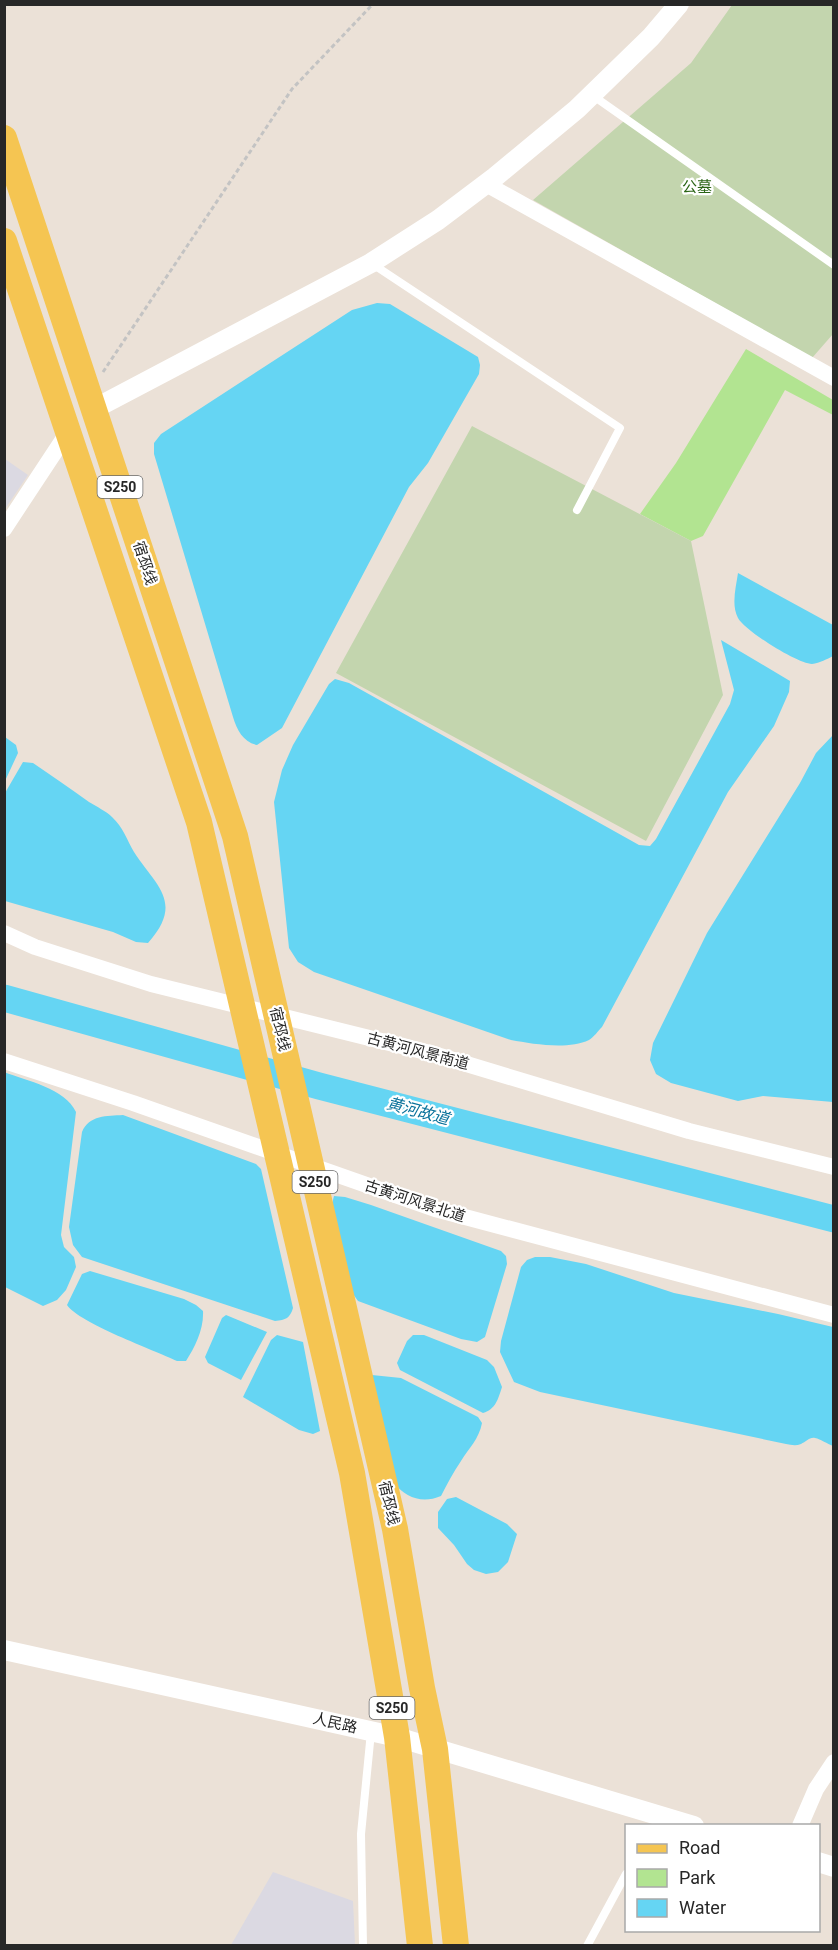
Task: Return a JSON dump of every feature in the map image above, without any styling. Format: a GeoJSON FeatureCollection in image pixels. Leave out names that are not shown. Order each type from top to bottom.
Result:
{"type":"FeatureCollection","features":[{"type":"Feature","properties":{"kind":"main road","name":"宿邳线"},"geometry":{"type":"LineString","coordinates":[[4,138],[236,836],[395,1529],[435,1749],[456,1946]]}},
{"type":"Feature","properties":{"kind":"main road","name":"宿邳线"},"geometry":{"type":"LineString","coordinates":[[4,241],[199,822],[352,1473],[397,1737],[420,1946]]}},
{"type":"Feature","properties":{"kind":"street"},"geometry":{"type":"LineString","coordinates":[[91,401],[371,263],[438,220],[486,184],[577,109],[651,37],[679,4]]}},
{"type":"Feature","properties":{"kind":"street"},"geometry":{"type":"LineString","coordinates":[[486,184],[834,378]]}},
{"type":"Feature","properties":{"kind":"street"},"geometry":{"type":"LineString","coordinates":[[4,529],[68,432]]}},
{"type":"Feature","properties":{"kind":"street","name":"古黄河风景南道"},"geometry":{"type":"LineString","coordinates":[[4,933],[35,947],[151,984],[430,1053],[689,1131],[834,1167]]}},
{"type":"Feature","properties":{"kind":"street","name":"古黄河风景北道"},"geometry":{"type":"LineString","coordinates":[[4,1060],[435,1209],[834,1316]]}},
{"type":"Feature","properties":{"kind":"street","name":"人民路"},"geometry":{"type":"LineString","coordinates":[[4,1650],[397,1737],[648,1816],[685,1824]]}},
{"type":"Feature","properties":{"kind":"street"},"geometry":{"type":"LineString","coordinates":[[801,1824],[816,1789],[834,1762]]}},
{"type":"Feature","properties":{"kind":"lane"},"geometry":{"type":"LineString","coordinates":[[592,95],[834,265]]}},
{"type":"Feature","properties":{"kind":"lane"},"geometry":{"type":"LineString","coordinates":[[371,263],[620,428],[577,510]]}},
{"type":"Feature","properties":{"kind":"lane"},"geometry":{"type":"LineString","coordinates":[[363,1946],[361,1834],[371,1731]]}},
{"type":"Feature","properties":{"kind":"lane"},"geometry":{"type":"LineString","coordinates":[[587,1946],[625,1878]]}},
{"type":"Feature","properties":{"kind":"path"},"geometry":{"type":"LineString","coordinates":[[91,401],[292,89],[373,4]]}},
{"type":"Feature","properties":{"kind":"shaded area"},"geometry":{"type":"Polygon","coordinates":[[[5,459],[28,475],[5,509],[5,459]]]}},
{"type":"Feature","properties":{"kind":"shaded area"},"geometry":{"type":"Polygon","coordinates":[[[273,1872],[353,1901],[355,1945],[231,1945],[273,1872]]]}},
{"type":"Feature","properties":{"kind":"green space","name":"公墓"},"geometry":{"type":"Polygon","coordinates":[[[732,5],[833,5],[833,334],[812,358],[533,200],[691,63],[732,5]]]}},
{"type":"Feature","properties":{"kind":"green space"},"geometry":{"type":"Polygon","coordinates":[[[746,349],[833,400],[833,415],[785,390],[703,536],[691,541],[640,514],[676,463],[746,349]]]}},
{"type":"Feature","properties":{"kind":"green space"},"geometry":{"type":"Polygon","coordinates":[[[472,426],[691,541],[723,695],[646,841],[336,673],[472,426]]]}},
{"type":"Feature","properties":{"kind":"water"},"geometry":{"type":"Polygon","coordinates":[[[377,303],[390,304],[478,357],[479,374],[428,463],[409,487],[282,728],[257,745],[244,738],[235,722],[154,454],[154,443],[161,434],[352,310],[377,303]]]}},
{"type":"Feature","properties":{"kind":"water"},"geometry":{"type":"Polygon","coordinates":[[[738,573],[833,625],[833,656],[812,664],[805,663],[784,653],[751,631],[736,613],[735,596],[738,573]]]}},
{"type":"Feature","properties":{"kind":"water"},"geometry":{"type":"Polygon","coordinates":[[[721,640],[790,681],[789,692],[774,726],[728,792],[602,1027],[591,1039],[571,1045],[511,1040],[314,972],[298,962],[289,948],[274,802],[282,770],[293,745],[329,684],[335,679],[349,683],[639,845],[650,846],[730,704],[734,690],[721,640]]]}},
{"type":"Feature","properties":{"kind":"water"},"geometry":{"type":"Polygon","coordinates":[[[833,735],[833,1102],[763,1096],[738,1101],[671,1083],[656,1074],[650,1060],[653,1043],[707,933],[800,783],[816,753],[833,735]]]}},
{"type":"Feature","properties":{"kind":"water"},"geometry":{"type":"Polygon","coordinates":[[[5,737],[16,745],[18,753],[5,781],[5,737]]]}},
{"type":"Feature","properties":{"kind":"water"},"geometry":{"type":"Polygon","coordinates":[[[23,762],[33,763],[107,813],[119,825],[163,895],[164,916],[159,929],[148,943],[136,942],[113,932],[5,901],[5,793],[23,762]]]}},
{"type":"Feature","properties":{"kind":"water"},"geometry":{"type":"Polygon","coordinates":[[[4,1072],[54,1091],[71,1104],[76,1112],[61,1235],[64,1247],[74,1257],[76,1267],[66,1290],[57,1300],[43,1306],[5,1287],[4,1072]]]}},
{"type":"Feature","properties":{"kind":"water"},"geometry":{"type":"Polygon","coordinates":[[[123,1115],[256,1164],[261,1169],[293,1308],[287,1318],[275,1321],[82,1257],[73,1245],[69,1227],[82,1132],[85,1126],[94,1119],[123,1115]]]}},
{"type":"Feature","properties":{"kind":"water"},"geometry":{"type":"Polygon","coordinates":[[[334,1196],[371,1205],[501,1251],[506,1256],[507,1264],[485,1337],[477,1342],[461,1339],[358,1301],[353,1294],[332,1204],[334,1196]]]}},
{"type":"Feature","properties":{"kind":"water"},"geometry":{"type":"Polygon","coordinates":[[[535,1257],[550,1257],[586,1264],[674,1293],[833,1327],[833,1446],[813,1438],[799,1445],[786,1444],[540,1392],[514,1382],[500,1352],[501,1341],[521,1267],[527,1260],[535,1257]]]}},
{"type":"Feature","properties":{"kind":"water"},"geometry":{"type":"Polygon","coordinates":[[[90,1271],[184,1299],[203,1311],[198,1338],[186,1361],[177,1361],[118,1336],[74,1312],[67,1305],[82,1274],[90,1271]]]}},
{"type":"Feature","properties":{"kind":"water"},"geometry":{"type":"Polygon","coordinates":[[[226,1315],[267,1332],[241,1380],[208,1363],[205,1357],[222,1318],[226,1315]]]}},
{"type":"Feature","properties":{"kind":"water"},"geometry":{"type":"Polygon","coordinates":[[[277,1335],[303,1342],[320,1431],[313,1434],[299,1430],[243,1397],[271,1340],[277,1335]]]}},
{"type":"Feature","properties":{"kind":"water"},"geometry":{"type":"Polygon","coordinates":[[[413,1335],[424,1335],[487,1360],[494,1367],[502,1387],[494,1406],[483,1413],[400,1370],[397,1363],[407,1341],[413,1335]]]}},
{"type":"Feature","properties":{"kind":"water"},"geometry":{"type":"Polygon","coordinates":[[[372,1375],[401,1378],[478,1417],[482,1423],[476,1439],[441,1496],[427,1499],[415,1498],[403,1492],[393,1482],[372,1375]]]}},
{"type":"Feature","properties":{"kind":"water"},"geometry":{"type":"Polygon","coordinates":[[[456,1497],[507,1524],[517,1534],[508,1562],[498,1572],[486,1574],[474,1570],[438,1528],[438,1512],[447,1499],[456,1497]]]}},
{"type":"Feature","properties":{"kind":"waterway","name":"黄河故道"},"geometry":{"type":"LineString","coordinates":[[4,998],[319,1086],[834,1219]]}}]}
